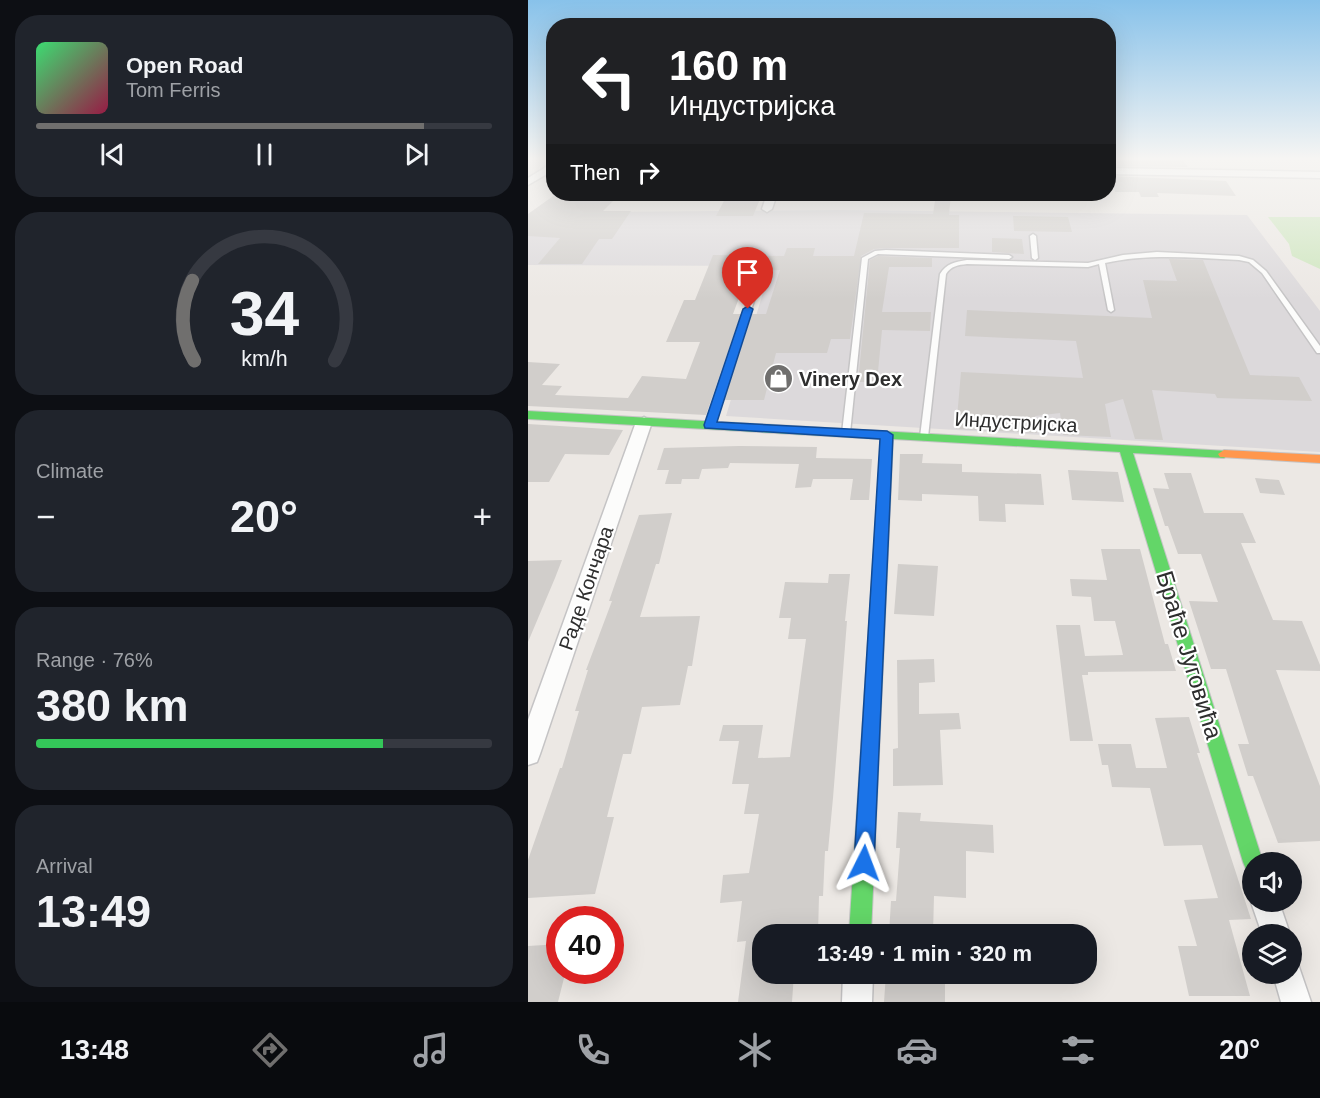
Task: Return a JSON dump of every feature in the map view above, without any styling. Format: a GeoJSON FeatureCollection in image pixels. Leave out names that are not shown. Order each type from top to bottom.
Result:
{"type":"FeatureCollection","features":[{"type":"Feature","properties":{"kind":"street"},"geometry":{"type":"LineString","coordinates":[[767,209],[768,205]]}},
{"type":"Feature","properties":{"kind":"street","name":"Индустријска"},"geometry":{"type":"LineString","coordinates":[[528,415],[1320,459]]}},
{"type":"Feature","properties":{"kind":"street","name":"Раде Кончара"},"geometry":{"type":"LineString","coordinates":[[528,754],[644,422]]}},
{"type":"Feature","properties":{"kind":"street"},"geometry":{"type":"LineString","coordinates":[[861,924],[887,435]]}},
{"type":"Feature","properties":{"kind":"street","name":"Браће Југовића"},"geometry":{"type":"LineString","coordinates":[[1125,448],[1250,852]]}},
{"type":"Feature","properties":{"kind":"street"},"geometry":{"type":"LineString","coordinates":[[857,1002],[858,984]]}},
{"type":"Feature","properties":{"kind":"street"},"geometry":{"type":"LineString","coordinates":[[1291,984],[1296,1002]]}},
{"type":"Feature","properties":{"kind":"lane"},"geometry":{"type":"LineString","coordinates":[[1033,236],[1035,258]]}},
{"type":"Feature","properties":{"kind":"lane"},"geometry":{"type":"LineString","coordinates":[[846,433],[865,258],[886,252],[1071,260]]}},
{"type":"Feature","properties":{"kind":"lane"},"geometry":{"type":"LineString","coordinates":[[924,437],[937,309],[943,274],[946,268],[954,264],[967,262],[1088,265],[1122,257],[1157,254],[1239,258],[1251,261],[1268,277],[1320,351]]}},
{"type":"Feature","properties":{"kind":"lane"},"geometry":{"type":"LineString","coordinates":[[1136,256],[1158,257]]}},
{"type":"Feature","properties":{"kind":"lane"},"geometry":{"type":"LineString","coordinates":[[1102,263],[1111,310]]}},
{"type":"Feature","properties":{"kind":"lane"},"geometry":{"type":"LineString","coordinates":[[710,425],[759,276]]}},
{"type":"Feature","properties":{"kind":"shaded area"},"geometry":{"type":"Polygon","coordinates":[[[840,210],[1247,215],[1320,311],[1320,452],[726,416],[771,266],[528,265],[528,232],[597,212],[840,210]]]}},
{"type":"Feature","properties":{"kind":"green space"},"geometry":{"type":"Polygon","coordinates":[[[1268,217],[1320,217],[1320,269],[1292,256],[1289,244],[1268,217]]]}},
{"type":"Feature","properties":{"kind":"building"},"geometry":{"type":"Polygon","coordinates":[[[541,205],[609,205],[603,211],[631,211],[612,239],[599,239],[582,264],[538,264],[560,238],[528,236],[528,214],[541,205]]]}},
{"type":"Feature","properties":{"kind":"building"},"geometry":{"type":"Polygon","coordinates":[[[722,205],[758,205],[753,216],[716,216],[722,205]]]}},
{"type":"Feature","properties":{"kind":"building"},"geometry":{"type":"Polygon","coordinates":[[[934,205],[950,205],[949,215],[959,215],[959,248],[886,248],[874,249],[861,256],[850,339],[831,339],[827,353],[776,353],[764,400],[724,400],[752,314],[766,314],[780,270],[749,271],[733,314],[741,314],[706,415],[528,406],[528,362],[560,364],[542,385],[562,386],[555,395],[628,398],[642,376],[686,379],[700,342],[666,342],[684,300],[695,300],[713,255],[784,256],[787,248],[815,248],[813,256],[854,256],[864,213],[933,214],[934,205]]]}},
{"type":"Feature","properties":{"kind":"building"},"geometry":{"type":"Polygon","coordinates":[[[1013,216],[1068,217],[1072,232],[1014,231],[1013,216]]]}},
{"type":"Feature","properties":{"kind":"building"},"geometry":{"type":"Polygon","coordinates":[[[992,238],[1022,239],[1024,254],[992,252],[992,238]]]}},
{"type":"Feature","properties":{"kind":"building"},"geometry":{"type":"Polygon","coordinates":[[[878,256],[932,258],[932,267],[889,267],[882,312],[931,312],[930,331],[882,330],[877,382],[858,382],[870,260],[878,256]]]}},
{"type":"Feature","properties":{"kind":"building"},"geometry":{"type":"Polygon","coordinates":[[[1169,259],[1203,260],[1250,375],[1299,377],[1312,401],[1217,398],[1215,394],[1152,390],[1163,440],[1135,439],[1123,399],[1105,404],[1111,437],[1063,435],[1060,413],[1035,416],[1037,433],[956,429],[961,372],[1083,378],[1076,341],[965,336],[967,310],[1152,318],[1143,280],[1177,281],[1169,259]]]}},
{"type":"Feature","properties":{"kind":"building"},"geometry":{"type":"Polygon","coordinates":[[[528,424],[623,430],[609,455],[565,454],[549,482],[528,482],[528,424]]]}},
{"type":"Feature","properties":{"kind":"building"},"geometry":{"type":"Polygon","coordinates":[[[817,447],[816,458],[872,459],[869,500],[850,500],[853,479],[813,479],[811,487],[795,488],[799,464],[730,463],[728,468],[702,469],[699,479],[682,479],[681,484],[665,484],[669,470],[657,470],[664,448],[817,447]]]}},
{"type":"Feature","properties":{"kind":"building"},"geometry":{"type":"Polygon","coordinates":[[[900,454],[923,454],[922,463],[962,464],[962,472],[1041,474],[1044,505],[1005,504],[1006,522],[979,521],[978,496],[922,494],[922,501],[898,500],[900,454]]]}},
{"type":"Feature","properties":{"kind":"building"},"geometry":{"type":"Polygon","coordinates":[[[1068,470],[1118,472],[1124,502],[1072,500],[1068,470]]]}},
{"type":"Feature","properties":{"kind":"building"},"geometry":{"type":"Polygon","coordinates":[[[1164,473],[1191,473],[1204,513],[1243,513],[1256,543],[1241,543],[1273,620],[1302,621],[1320,665],[1320,671],[1276,670],[1320,786],[1320,841],[1278,843],[1253,776],[1248,776],[1238,744],[1249,744],[1226,669],[1211,669],[1189,601],[1218,602],[1201,554],[1178,554],[1168,526],[1165,526],[1153,488],[1169,489],[1164,473]]]}},
{"type":"Feature","properties":{"kind":"building"},"geometry":{"type":"Polygon","coordinates":[[[1255,478],[1279,480],[1285,495],[1260,493],[1255,478]]]}},
{"type":"Feature","properties":{"kind":"building"},"geometry":{"type":"Polygon","coordinates":[[[672,513],[659,564],[656,564],[640,617],[700,616],[692,666],[688,666],[680,705],[642,707],[631,754],[623,754],[607,817],[614,817],[595,894],[528,898],[528,860],[560,768],[562,768],[579,711],[575,711],[588,670],[586,670],[612,601],[609,601],[639,515],[672,513]]]}},
{"type":"Feature","properties":{"kind":"building"},"geometry":{"type":"Polygon","coordinates":[[[1101,549],[1140,549],[1165,644],[1168,644],[1176,671],[1088,672],[1088,675],[1082,675],[1093,741],[1070,741],[1056,625],[1080,625],[1085,656],[1123,655],[1115,621],[1094,621],[1091,597],[1072,596],[1070,579],[1107,580],[1101,549]]]}},
{"type":"Feature","properties":{"kind":"building"},"geometry":{"type":"Polygon","coordinates":[[[562,560],[555,578],[528,642],[528,561],[562,560]]]}},
{"type":"Feature","properties":{"kind":"building"},"geometry":{"type":"Polygon","coordinates":[[[898,564],[938,566],[934,616],[894,614],[898,564]]]}},
{"type":"Feature","properties":{"kind":"building"},"geometry":{"type":"Polygon","coordinates":[[[829,574],[850,574],[833,798],[828,851],[825,851],[823,896],[819,896],[818,924],[752,924],[752,984],[793,984],[792,1002],[738,1002],[746,941],[737,942],[742,901],[720,903],[723,875],[749,873],[759,814],[744,814],[749,784],[732,784],[739,741],[719,741],[723,725],[763,725],[758,758],[790,757],[806,639],[788,639],[791,618],[779,618],[785,582],[828,583],[829,574]]]}},
{"type":"Feature","properties":{"kind":"building"},"geometry":{"type":"Polygon","coordinates":[[[934,659],[935,682],[919,683],[919,714],[959,713],[961,729],[940,730],[943,785],[893,786],[893,749],[898,748],[897,660],[934,659]]]}},
{"type":"Feature","properties":{"kind":"building"},"geometry":{"type":"Polygon","coordinates":[[[1189,717],[1200,753],[1197,753],[1242,891],[1242,912],[1249,912],[1251,919],[1229,920],[1242,967],[1242,984],[1247,984],[1250,996],[1189,996],[1178,946],[1197,946],[1184,900],[1218,898],[1202,845],[1164,846],[1150,788],[1112,787],[1108,765],[1102,765],[1098,744],[1131,744],[1136,768],[1167,768],[1155,718],[1189,717]]]}},
{"type":"Feature","properties":{"kind":"building"},"geometry":{"type":"Polygon","coordinates":[[[898,812],[921,813],[920,821],[993,825],[994,853],[966,851],[966,898],[934,896],[933,924],[890,924],[891,901],[896,901],[900,848],[896,848],[898,812]]]}},
{"type":"Feature","properties":{"kind":"building"},"geometry":{"type":"Polygon","coordinates":[[[546,945],[546,984],[562,984],[558,1002],[528,1002],[528,946],[546,945]]]}},
{"type":"Feature","properties":{"kind":"building"},"geometry":{"type":"Polygon","coordinates":[[[885,984],[945,984],[945,1002],[884,1002],[885,984]]]}},
{"type":"Feature","properties":{"kind":"traffic: fast"},"geometry":{"type":"LineString","coordinates":[[528,415],[1224,454]]}},
{"type":"Feature","properties":{"kind":"traffic: fast"},"geometry":{"type":"LineString","coordinates":[[861,924],[887,435]]}},
{"type":"Feature","properties":{"kind":"traffic: fast"},"geometry":{"type":"LineString","coordinates":[[1125,448],[1250,852]]}},
{"type":"Feature","properties":{"kind":"traffic: slow"},"geometry":{"type":"LineString","coordinates":[[1224,454],[1320,459]]}},
{"type":"Feature","properties":{"kind":"place","name":"Vinery Dex"},"geometry":{"type":"Point","coordinates":[778,379]}},
{"type":"Feature","properties":{"kind":"route"},"geometry":{"type":"LineString","coordinates":[[748,309],[710,425],[887,435],[864,863]]}}]}
